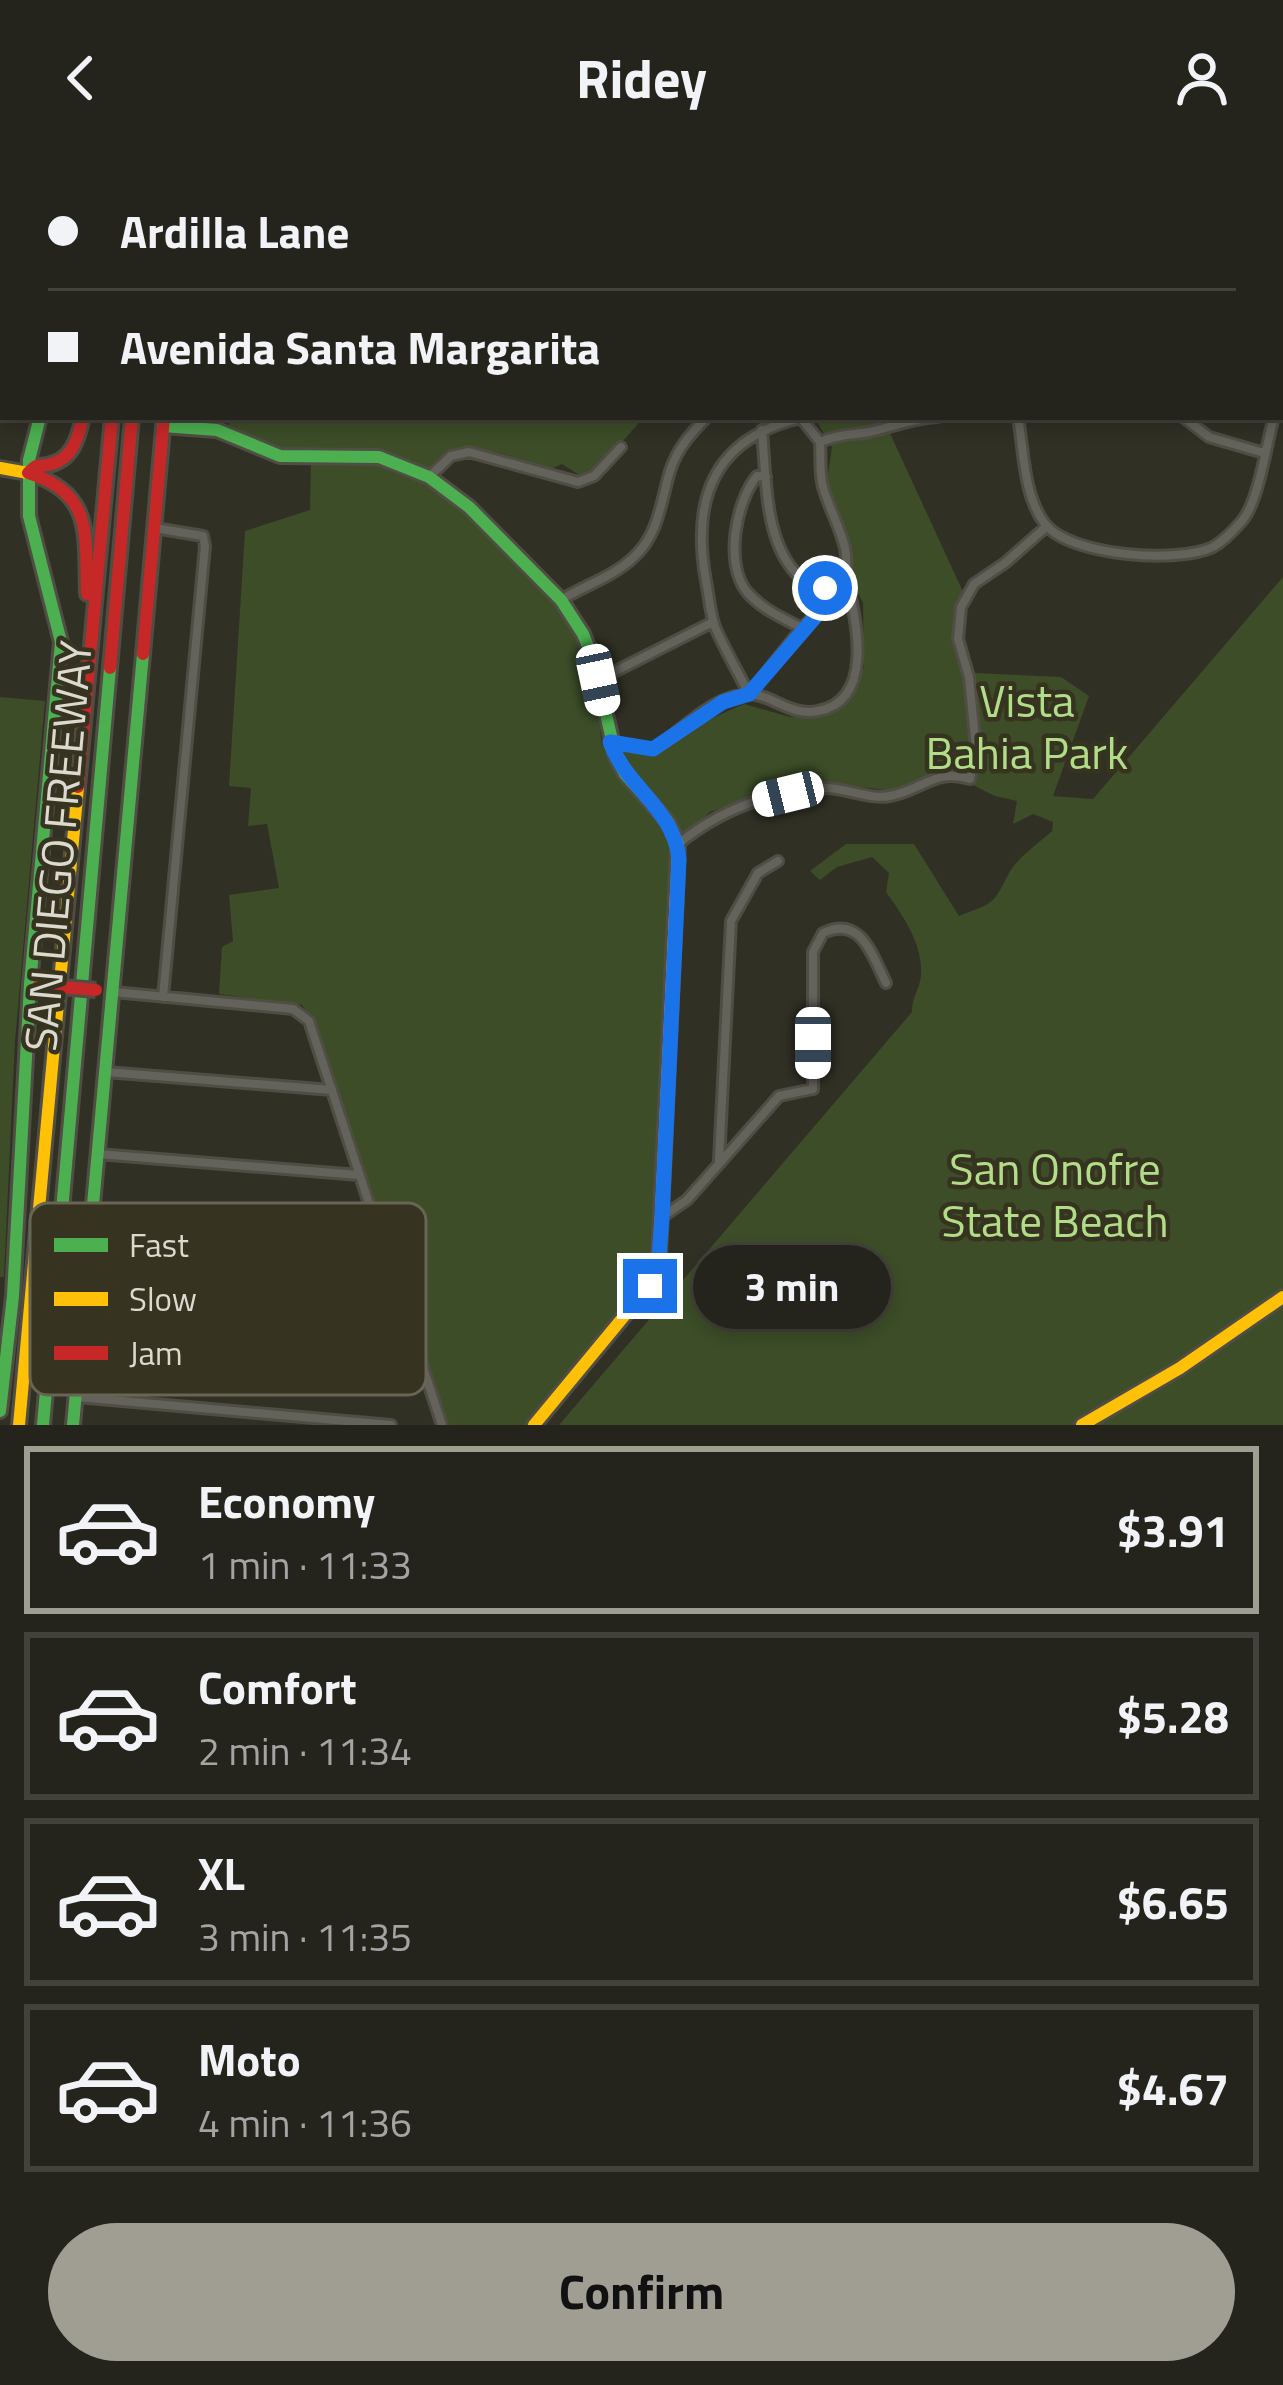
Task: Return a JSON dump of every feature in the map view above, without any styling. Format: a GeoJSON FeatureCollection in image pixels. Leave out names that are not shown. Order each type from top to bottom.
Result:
{"type":"FeatureCollection","features":[{"type":"Feature","properties":{"kind":"main road"},"geometry":{"type":"LineString","coordinates":[[0,1411],[13,1296],[61,642],[29,516],[28,472],[39,420]]}},
{"type":"Feature","properties":{"kind":"main road"},"geometry":{"type":"LineString","coordinates":[[28,472],[36,465],[59,462],[72,452],[82,420]]}},
{"type":"Feature","properties":{"kind":"main road","name":"SAN DIEGO FREEWAY"},"geometry":{"type":"LineString","coordinates":[[39,1203],[112,420]]}},
{"type":"Feature","properties":{"kind":"main road","name":"SAN DIEGO FREEWAY"},"geometry":{"type":"LineString","coordinates":[[63,1203],[132,420]]}},
{"type":"Feature","properties":{"kind":"main road"},"geometry":{"type":"LineString","coordinates":[[93,1203],[164,422],[217,430],[280,456],[379,457],[429,477],[469,507],[561,600],[583,634],[610,742],[626,774],[654,803],[678,844],[659,1256],[650,1286],[533,1425]]}},
{"type":"Feature","properties":{"kind":"main road"},"geometry":{"type":"LineString","coordinates":[[0,467],[28,472],[64,488],[75,500],[82,526],[91,638]]}},
{"type":"Feature","properties":{"kind":"main road"},"geometry":{"type":"LineString","coordinates":[[35,984],[112,992]]}},
{"type":"Feature","properties":{"kind":"main road"},"geometry":{"type":"LineString","coordinates":[[1082,1425],[1180,1368],[1283,1298]]}},
{"type":"Feature","properties":{"kind":"main road","name":"SAN DIEGO FREEWAY"},"geometry":{"type":"LineString","coordinates":[[19,1425],[30,1305]]}},
{"type":"Feature","properties":{"kind":"main road","name":"SAN DIEGO FREEWAY"},"geometry":{"type":"LineString","coordinates":[[43,1425],[46,1395]]}},
{"type":"Feature","properties":{"kind":"main road"},"geometry":{"type":"LineString","coordinates":[[73,1425],[75,1396]]}},
{"type":"Feature","properties":{"kind":"street"},"geometry":{"type":"LineString","coordinates":[[561,600],[636,556],[660,515],[678,454],[705,420]]}},
{"type":"Feature","properties":{"kind":"street"},"geometry":{"type":"LineString","coordinates":[[794,420],[742,441],[718,466],[705,502],[700,550],[713,622],[749,694],[794,712],[814,712],[831,707],[846,694],[856,674],[855,608],[845,549],[821,482],[820,442],[803,420]]}},
{"type":"Feature","properties":{"kind":"street"},"geometry":{"type":"LineString","coordinates":[[820,442],[844,431],[867,433],[904,420]]}},
{"type":"Feature","properties":{"kind":"street"},"geometry":{"type":"LineString","coordinates":[[1018,420],[1030,495],[1047,526],[1098,551],[1183,555],[1214,546],[1244,519],[1273,420]]}},
{"type":"Feature","properties":{"kind":"street"},"geometry":{"type":"LineString","coordinates":[[1187,420],[1209,437],[1264,453]]}},
{"type":"Feature","properties":{"kind":"street"},"geometry":{"type":"LineString","coordinates":[[762,430],[776,536],[784,556],[795,574],[834,595]]}},
{"type":"Feature","properties":{"kind":"street"},"geometry":{"type":"LineString","coordinates":[[429,477],[451,455],[469,452],[578,482],[594,476],[621,447]]}},
{"type":"Feature","properties":{"kind":"street"},"geometry":{"type":"LineString","coordinates":[[766,477],[757,476],[740,500],[735,549],[738,572],[743,588],[765,609],[802,628]]}},
{"type":"Feature","properties":{"kind":"street"},"geometry":{"type":"LineString","coordinates":[[678,844],[723,813],[788,794],[827,788],[880,797],[952,773],[970,779],[976,749],[969,677],[958,639],[961,607],[974,584],[1047,526]]}},
{"type":"Feature","properties":{"kind":"street"},"geometry":{"type":"LineString","coordinates":[[154,528],[195,532],[203,536],[205,546],[164,997]]}},
{"type":"Feature","properties":{"kind":"street"},"geometry":{"type":"LineString","coordinates":[[610,742],[653,749],[723,702],[749,694],[802,628],[848,584]]}},
{"type":"Feature","properties":{"kind":"street"},"geometry":{"type":"LineString","coordinates":[[598,680],[713,622]]}},
{"type":"Feature","properties":{"kind":"street"},"geometry":{"type":"LineString","coordinates":[[718,1163],[731,921],[758,874],[778,861]]}},
{"type":"Feature","properties":{"kind":"street"},"geometry":{"type":"LineString","coordinates":[[662,1216],[687,1201],[779,1096],[813,1089],[813,952],[817,940],[833,928],[854,930],[886,982]]}},
{"type":"Feature","properties":{"kind":"street"},"geometry":{"type":"LineString","coordinates":[[112,992],[293,1009],[303,1014],[368,1203]]}},
{"type":"Feature","properties":{"kind":"street"},"geometry":{"type":"LineString","coordinates":[[105,1072],[332,1090]]}},
{"type":"Feature","properties":{"kind":"street"},"geometry":{"type":"LineString","coordinates":[[97,1154],[359,1175]]}},
{"type":"Feature","properties":{"kind":"street"},"geometry":{"type":"LineString","coordinates":[[426,1375],[442,1425]]}},
{"type":"Feature","properties":{"kind":"street"},"geometry":{"type":"LineString","coordinates":[[75,1396],[392,1425]]}},
{"type":"Feature","properties":{"kind":"green space"},"geometry":{"type":"Polygon","coordinates":[[[230,420],[641,420],[600,467],[581,476],[562,464],[551,469],[480,449],[449,454],[420,480],[488,533],[550,597],[584,658],[602,745],[619,750],[654,752],[744,704],[790,717],[830,714],[851,698],[864,667],[863,602],[856,590],[851,547],[827,481],[832,447],[816,420],[890,420],[888,429],[964,594],[955,627],[971,714],[967,774],[950,770],[897,791],[832,784],[756,797],[710,812],[673,847],[653,1265],[639,1294],[527,1425],[445,1425],[426,1367],[426,1203],[372,1203],[312,1020],[302,1005],[219,994],[222,947],[233,941],[229,895],[279,888],[267,824],[248,826],[251,788],[229,786],[245,531],[310,510],[311,456],[277,449],[229,425],[230,420]]]}},
{"type":"Feature","properties":{"kind":"green space","name":"San Onofre State Beach"},"geometry":{"type":"Polygon","coordinates":[[[1283,577],[1283,1425],[559,1425],[912,1012],[921,963],[910,930],[886,892],[889,873],[872,857],[837,867],[820,880],[810,871],[846,844],[914,844],[959,916],[991,902],[1017,862],[1052,831],[1053,822],[1033,814],[1013,824],[1017,801],[969,783],[979,742],[975,673],[1061,677],[1089,696],[1053,796],[1093,799],[1283,577]]]}},
{"type":"Feature","properties":{"kind":"green space"},"geometry":{"type":"Polygon","coordinates":[[[0,697],[45,701],[15,1041],[4,1277],[0,1277],[0,697]]]}},
{"type":"Feature","properties":{"kind":"traffic: fast"},"geometry":{"type":"LineString","coordinates":[[0,1411],[13,1296],[30,984],[61,642],[29,516],[29,460],[39,420]]}},
{"type":"Feature","properties":{"kind":"traffic: fast"},"geometry":{"type":"LineString","coordinates":[[163,426],[217,430],[280,456],[379,457],[429,477],[469,507],[561,600],[583,634],[616,757],[668,822],[678,844],[676,892]]}},
{"type":"Feature","properties":{"kind":"traffic: fast"},"geometry":{"type":"LineString","coordinates":[[93,1203],[143,654]]}},
{"type":"Feature","properties":{"kind":"traffic: fast"},"geometry":{"type":"LineString","coordinates":[[63,1203],[110,668]]}},
{"type":"Feature","properties":{"kind":"traffic: fast"},"geometry":{"type":"LineString","coordinates":[[43,1425],[46,1395]]}},
{"type":"Feature","properties":{"kind":"traffic: fast"},"geometry":{"type":"LineString","coordinates":[[73,1425],[76,1395]]}},
{"type":"Feature","properties":{"kind":"traffic: slow"},"geometry":{"type":"LineString","coordinates":[[0,468],[28,473]]}},
{"type":"Feature","properties":{"kind":"traffic: slow"},"geometry":{"type":"LineString","coordinates":[[40,1203],[78,787]]}},
{"type":"Feature","properties":{"kind":"traffic: slow"},"geometry":{"type":"LineString","coordinates":[[534,1425],[649,1286],[659,1256],[676,892]]}},
{"type":"Feature","properties":{"kind":"traffic: slow"},"geometry":{"type":"LineString","coordinates":[[1082,1425],[1180,1368],[1283,1297]]}},
{"type":"Feature","properties":{"kind":"traffic: slow"},"geometry":{"type":"LineString","coordinates":[[19,1425],[30,1306]]}},
{"type":"Feature","properties":{"kind":"traffic: jam"},"geometry":{"type":"LineString","coordinates":[[28,473],[68,454],[82,420]]}},
{"type":"Feature","properties":{"kind":"traffic: jam"},"geometry":{"type":"LineString","coordinates":[[78,787],[112,420]]}},
{"type":"Feature","properties":{"kind":"traffic: jam"},"geometry":{"type":"LineString","coordinates":[[110,668],[132,420]]}},
{"type":"Feature","properties":{"kind":"traffic: jam"},"geometry":{"type":"LineString","coordinates":[[143,654],[164,420]]}},
{"type":"Feature","properties":{"kind":"traffic: jam"},"geometry":{"type":"LineString","coordinates":[[28,473],[65,492],[82,519],[87,594]]}},
{"type":"Feature","properties":{"kind":"traffic: jam"},"geometry":{"type":"LineString","coordinates":[[39,985],[96,990]]}},
{"type":"Feature","properties":{"kind":"route"},"geometry":{"type":"LineString","coordinates":[[650,1286],[659,1256],[662,1216],[678,844],[654,803],[626,774],[610,742],[653,749],[694,718],[749,694],[834,595],[825,588]]}},
{"type":"Feature","properties":{"kind":"park label","name":"Vista Bahia Park"},"geometry":{"type":"Point","coordinates":[1027,727]}}]}
